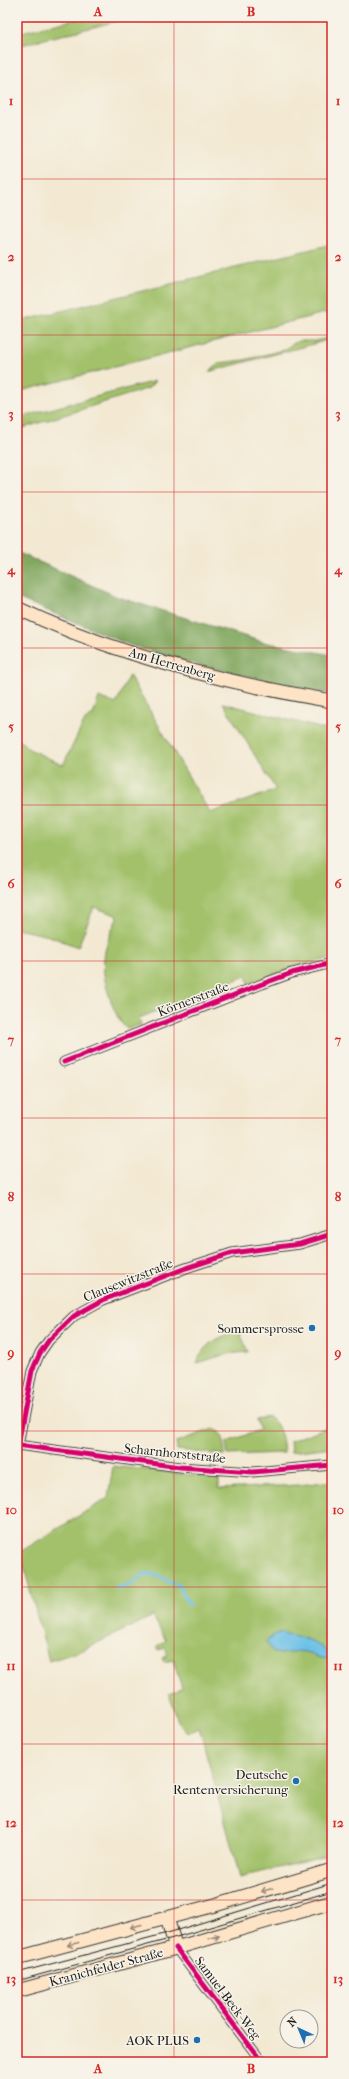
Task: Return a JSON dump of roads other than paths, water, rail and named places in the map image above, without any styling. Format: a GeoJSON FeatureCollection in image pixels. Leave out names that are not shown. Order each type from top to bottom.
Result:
{"type":"FeatureCollection","features":[{"type":"Feature","properties":{"kind":"main road","name":"Am Herrenberg"},"geometry":{"type":"LineString","coordinates":[[17,608],[127,652],[207,675],[332,701]]}},
{"type":"Feature","properties":{"kind":"main road"},"geometry":{"type":"LineString","coordinates":[[17,1958],[167,1918],[332,1870]]}},
{"type":"Feature","properties":{"kind":"main road","name":"Kranichfelder Straße"},"geometry":{"type":"LineString","coordinates":[[17,1991],[176,1948],[332,1902]]}},
{"type":"Feature","properties":{"kind":"main road","name":"Samuel-Beck-Weg"},"geometry":{"type":"LineString","coordinates":[[167,1918],[176,1948]]}},
{"type":"Feature","properties":{"kind":"street","name":"Körnerstraße"},"geometry":{"type":"LineString","coordinates":[[64,1062],[262,984],[292,973],[332,963]]}},
{"type":"Feature","properties":{"kind":"street","name":"Clausewitzstraße"},"geometry":{"type":"LineString","coordinates":[[17,1445],[32,1371],[49,1340],[74,1316],[103,1300],[186,1268],[232,1253],[300,1244],[332,1234]]}},
{"type":"Feature","properties":{"kind":"street","name":"Scharnhorststraße"},"geometry":{"type":"LineString","coordinates":[[17,1445],[180,1467],[246,1471],[289,1470],[332,1465]]}},
{"type":"Feature","properties":{"kind":"street","name":"Samuel-Beck-Weg"},"geometry":{"type":"LineString","coordinates":[[176,1948],[262,2062]]}},
{"type":"Feature","properties":{"kind":"water"},"geometry":{"type":"Polygon","coordinates":[[[282,1632],[286,1635],[305,1639],[317,1644],[322,1647],[329,1658],[319,1658],[299,1651],[284,1654],[274,1652],[270,1649],[266,1642],[274,1635],[282,1632]]]}},
{"type":"Feature","properties":{"kind":"waterway"},"geometry":{"type":"LineString","coordinates":[[117,1588],[129,1586],[144,1574],[156,1575],[179,1586],[189,1605]]}},
{"type":"Feature","properties":{"kind":"tram line"},"geometry":{"type":"LineString","coordinates":[[17,1973],[171,1932],[332,1883]]}},
{"type":"Feature","properties":{"kind":"tram line"},"geometry":{"type":"LineString","coordinates":[[17,1981],[173,1938],[332,1891]]}},
{"type":"Feature","properties":{"kind":"place","name":"Sommersprosse"},"geometry":{"type":"Point","coordinates":[312,1328]}},
{"type":"Feature","properties":{"kind":"place","name":"Deutsche Rentenversicherung"},"geometry":{"type":"Point","coordinates":[296,1781]}},
{"type":"Feature","properties":{"kind":"place","name":"AOK PLUS"},"geometry":{"type":"Point","coordinates":[197,2040]}}]}
